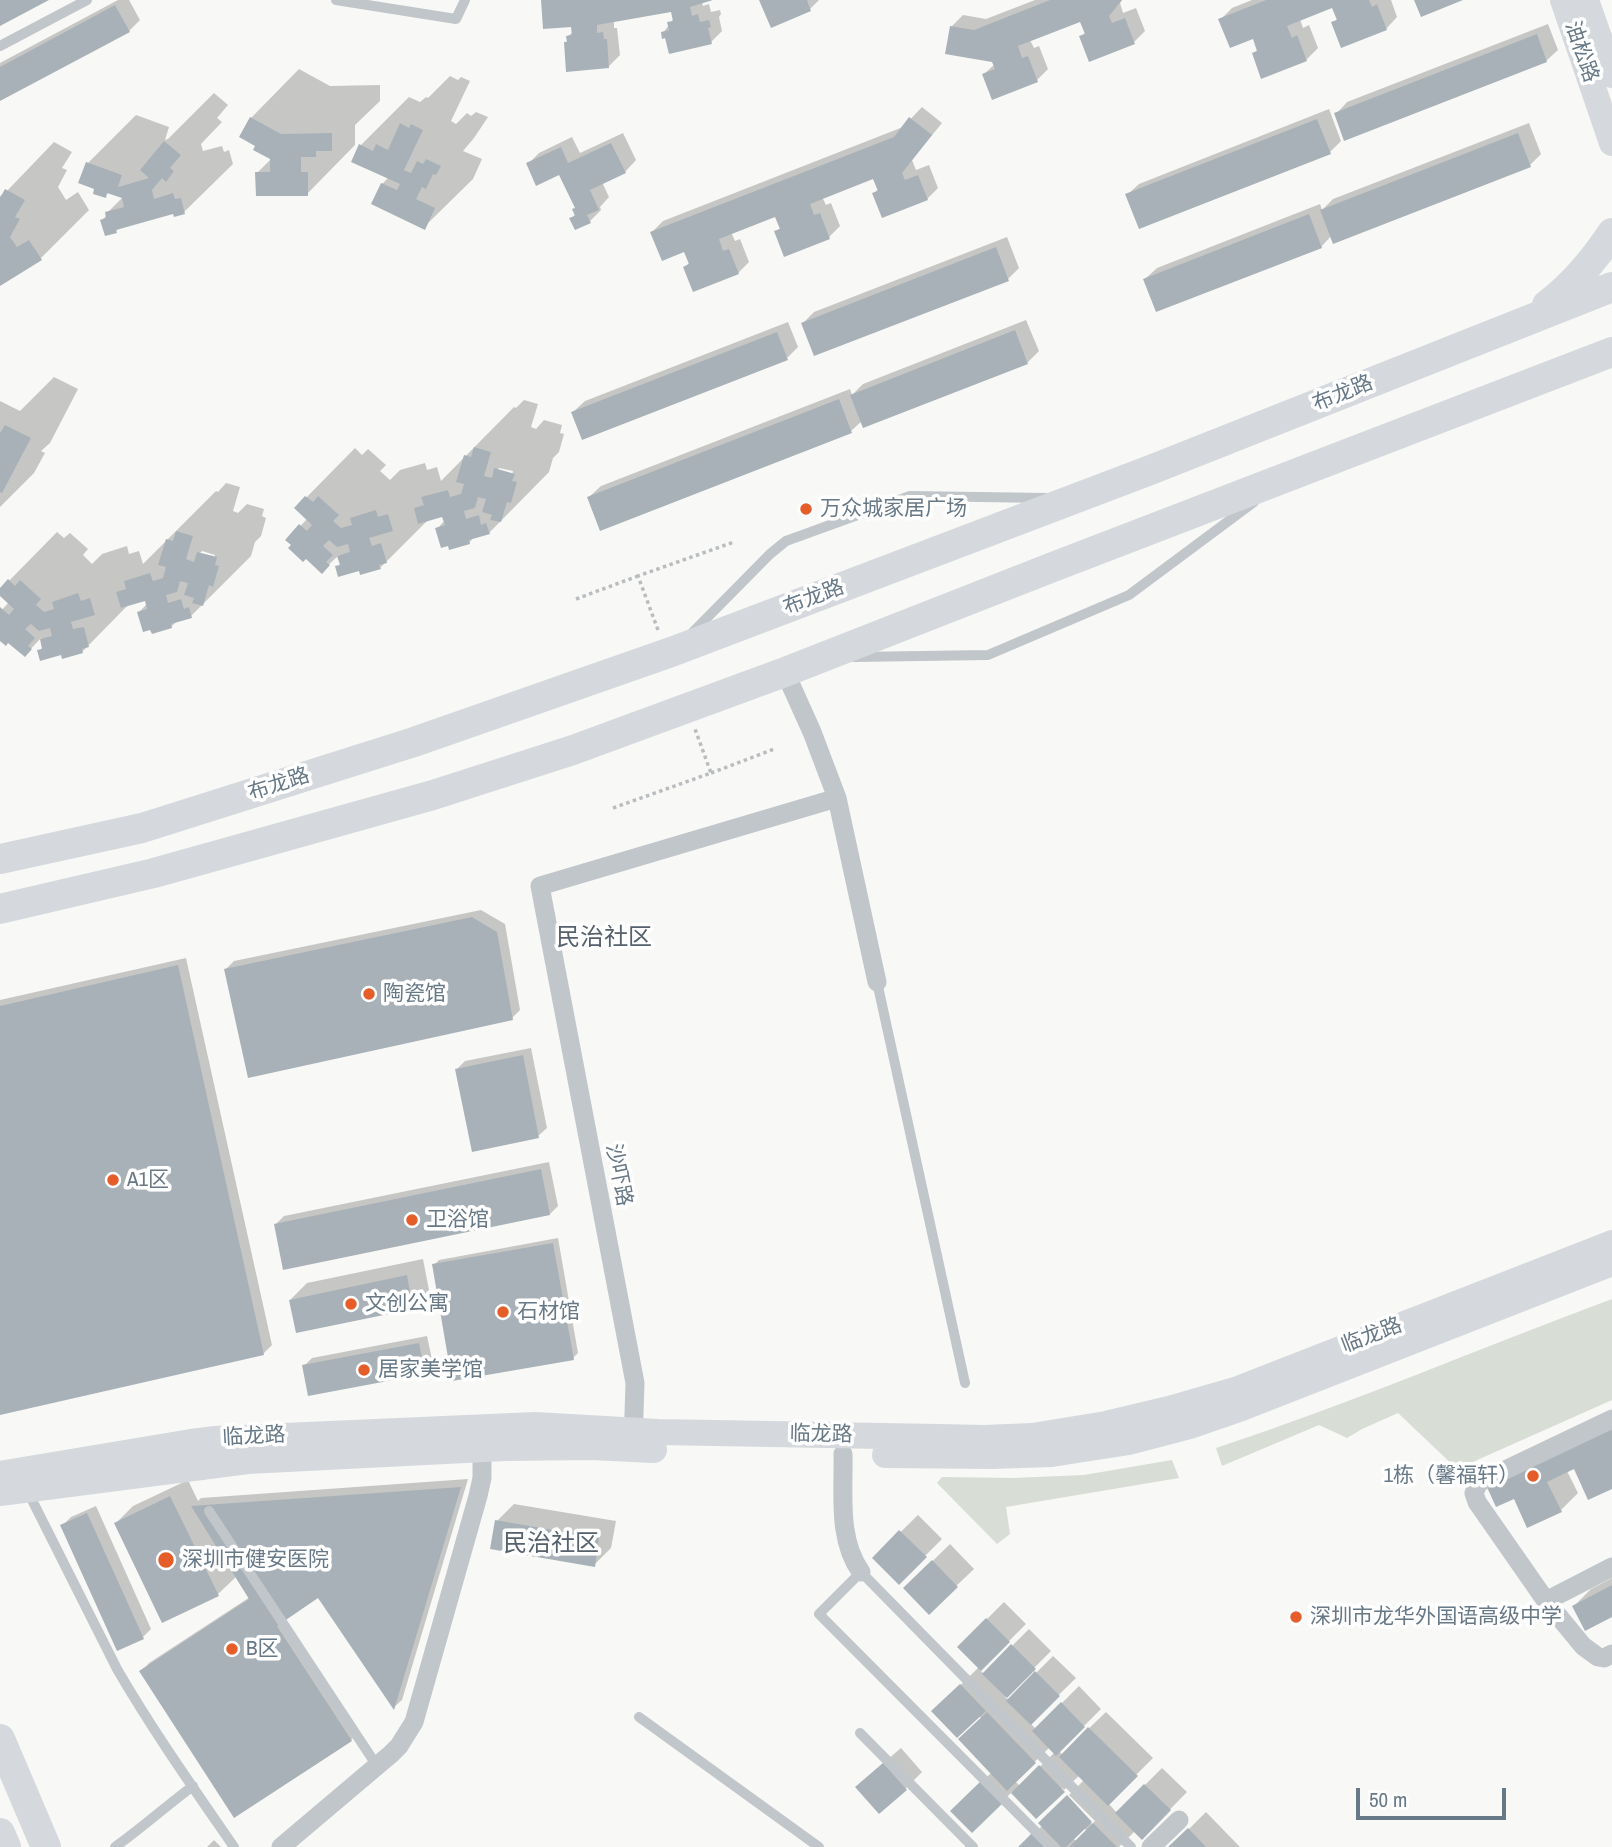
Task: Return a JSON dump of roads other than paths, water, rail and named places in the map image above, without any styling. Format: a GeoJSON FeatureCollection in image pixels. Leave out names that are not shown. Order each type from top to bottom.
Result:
{"type":"FeatureCollection","features":[{"type":"Feature","properties":{"kind":"main road","name":"油松路"},"geometry":{"type":"LineString","coordinates":[[1563,0],[1612,143]]}},
{"type":"Feature","properties":{"kind":"main road","name":"油松路"},"geometry":{"type":"LineString","coordinates":[[1586,0],[1612,75]]}},
{"type":"Feature","properties":{"kind":"main road"},"geometry":{"type":"LineString","coordinates":[[1520,323],[1558,296],[1575,280],[1612,233]]}},
{"type":"Feature","properties":{"kind":"main road","name":"布龙路"},"geometry":{"type":"LineString","coordinates":[[0,859],[142,828],[414,742],[674,651],[1076,498],[1612,287]]}},
{"type":"Feature","properties":{"kind":"main road"},"geometry":{"type":"LineString","coordinates":[[0,909],[154,873],[433,795],[573,750],[785,672],[1612,352]]}},
{"type":"Feature","properties":{"kind":"main road","name":"临龙路"},"geometry":{"type":"LineString","coordinates":[[0,1493],[248,1461],[482,1449],[591,1447],[634,1440],[1032,1436],[1106,1424],[1235,1390],[1612,1243]]}},
{"type":"Feature","properties":{"kind":"main road","name":"临龙路"},"geometry":{"type":"LineString","coordinates":[[0,1474],[215,1439],[535,1425],[585,1427],[634,1440],[843,1454],[1052,1454],[1190,1426],[1612,1263]]}},
{"type":"Feature","properties":{"kind":"main road"},"geometry":{"type":"LineString","coordinates":[[0,1739],[46,1847]]}},
{"type":"Feature","properties":{"kind":"main road"},"geometry":{"type":"LineString","coordinates":[[0,1833],[6,1847]]}},
{"type":"Feature","properties":{"kind":"street"},"geometry":{"type":"LineString","coordinates":[[785,672],[837,798],[877,982]]}},
{"type":"Feature","properties":{"kind":"street","name":"沙吓路"},"geometry":{"type":"LineString","coordinates":[[634,1440],[635,1383],[540,886],[837,798]]}},
{"type":"Feature","properties":{"kind":"street"},"geometry":{"type":"LineString","coordinates":[[1612,1419],[1482,1481],[1475,1489],[1474,1497],[1546,1601],[1587,1650],[1601,1658],[1612,1654]]}},
{"type":"Feature","properties":{"kind":"street"},"geometry":{"type":"LineString","coordinates":[[281,1847],[399,1746],[414,1722],[478,1496],[482,1478],[482,1449]]}},
{"type":"Feature","properties":{"kind":"street"},"geometry":{"type":"LineString","coordinates":[[843,1454],[845,1535],[861,1572]]}},
{"type":"Feature","properties":{"kind":"street"},"geometry":{"type":"LineString","coordinates":[[1546,1601],[1612,1567]]}},
{"type":"Feature","properties":{"kind":"street"},"geometry":{"type":"LineString","coordinates":[[1151,1847],[1179,1820]]}},
{"type":"Feature","properties":{"kind":"lane"},"geometry":{"type":"LineString","coordinates":[[0,46],[87,0]]}},
{"type":"Feature","properties":{"kind":"lane"},"geometry":{"type":"LineString","coordinates":[[336,0],[456,19],[465,0]]}},
{"type":"Feature","properties":{"kind":"lane"},"geometry":{"type":"LineString","coordinates":[[821,658],[988,655],[1129,595],[1292,475]]}},
{"type":"Feature","properties":{"kind":"lane"},"geometry":{"type":"LineString","coordinates":[[674,651],[786,541],[911,496],[1076,498]]}},
{"type":"Feature","properties":{"kind":"lane"},"geometry":{"type":"LineString","coordinates":[[877,982],[965,1383]]}},
{"type":"Feature","properties":{"kind":"lane"},"geometry":{"type":"LineString","coordinates":[[27,1490],[117,1669],[150,1724],[234,1847]]}},
{"type":"Feature","properties":{"kind":"lane"},"geometry":{"type":"LineString","coordinates":[[209,1511],[377,1766]]}},
{"type":"Feature","properties":{"kind":"lane"},"geometry":{"type":"LineString","coordinates":[[1051,1847],[819,1614],[861,1572],[1132,1847]]}},
{"type":"Feature","properties":{"kind":"lane"},"geometry":{"type":"LineString","coordinates":[[639,1717],[819,1847]]}},
{"type":"Feature","properties":{"kind":"lane"},"geometry":{"type":"LineString","coordinates":[[860,1733],[973,1847]]}},
{"type":"Feature","properties":{"kind":"lane"},"geometry":{"type":"LineString","coordinates":[[115,1847],[193,1786]]}},
{"type":"Feature","properties":{"kind":"place","name":"万众城家居广场"},"geometry":{"type":"Point","coordinates":[806,509]}},
{"type":"Feature","properties":{"kind":"place","name":"陶瓷馆"},"geometry":{"type":"Point","coordinates":[369,994]}},
{"type":"Feature","properties":{"kind":"place","name":"A1区"},"geometry":{"type":"Point","coordinates":[113,1180]}},
{"type":"Feature","properties":{"kind":"place","name":"卫浴馆"},"geometry":{"type":"Point","coordinates":[412,1220]}},
{"type":"Feature","properties":{"kind":"place","name":"文创公寓"},"geometry":{"type":"Point","coordinates":[351,1304]}},
{"type":"Feature","properties":{"kind":"place","name":"石材馆"},"geometry":{"type":"Point","coordinates":[503,1312]}},
{"type":"Feature","properties":{"kind":"place","name":"居家美学馆"},"geometry":{"type":"Point","coordinates":[364,1370]}},
{"type":"Feature","properties":{"kind":"place","name":"1栋（馨福轩）"},"geometry":{"type":"Point","coordinates":[1533,1476]}},
{"type":"Feature","properties":{"kind":"place","name":"深圳市健安医院"},"geometry":{"type":"Point","coordinates":[166,1560]}},
{"type":"Feature","properties":{"kind":"place","name":"深圳市龙华外国语高级中学"},"geometry":{"type":"Point","coordinates":[1296,1617]}},
{"type":"Feature","properties":{"kind":"place","name":"B区"},"geometry":{"type":"Point","coordinates":[232,1649]}},
{"type":"Feature","properties":{"kind":"district","name":"民治社区"},"geometry":{"type":"Point","coordinates":[604,939]}},
{"type":"Feature","properties":{"kind":"district","name":"民治社区"},"geometry":{"type":"Point","coordinates":[551,1545]}}]}
